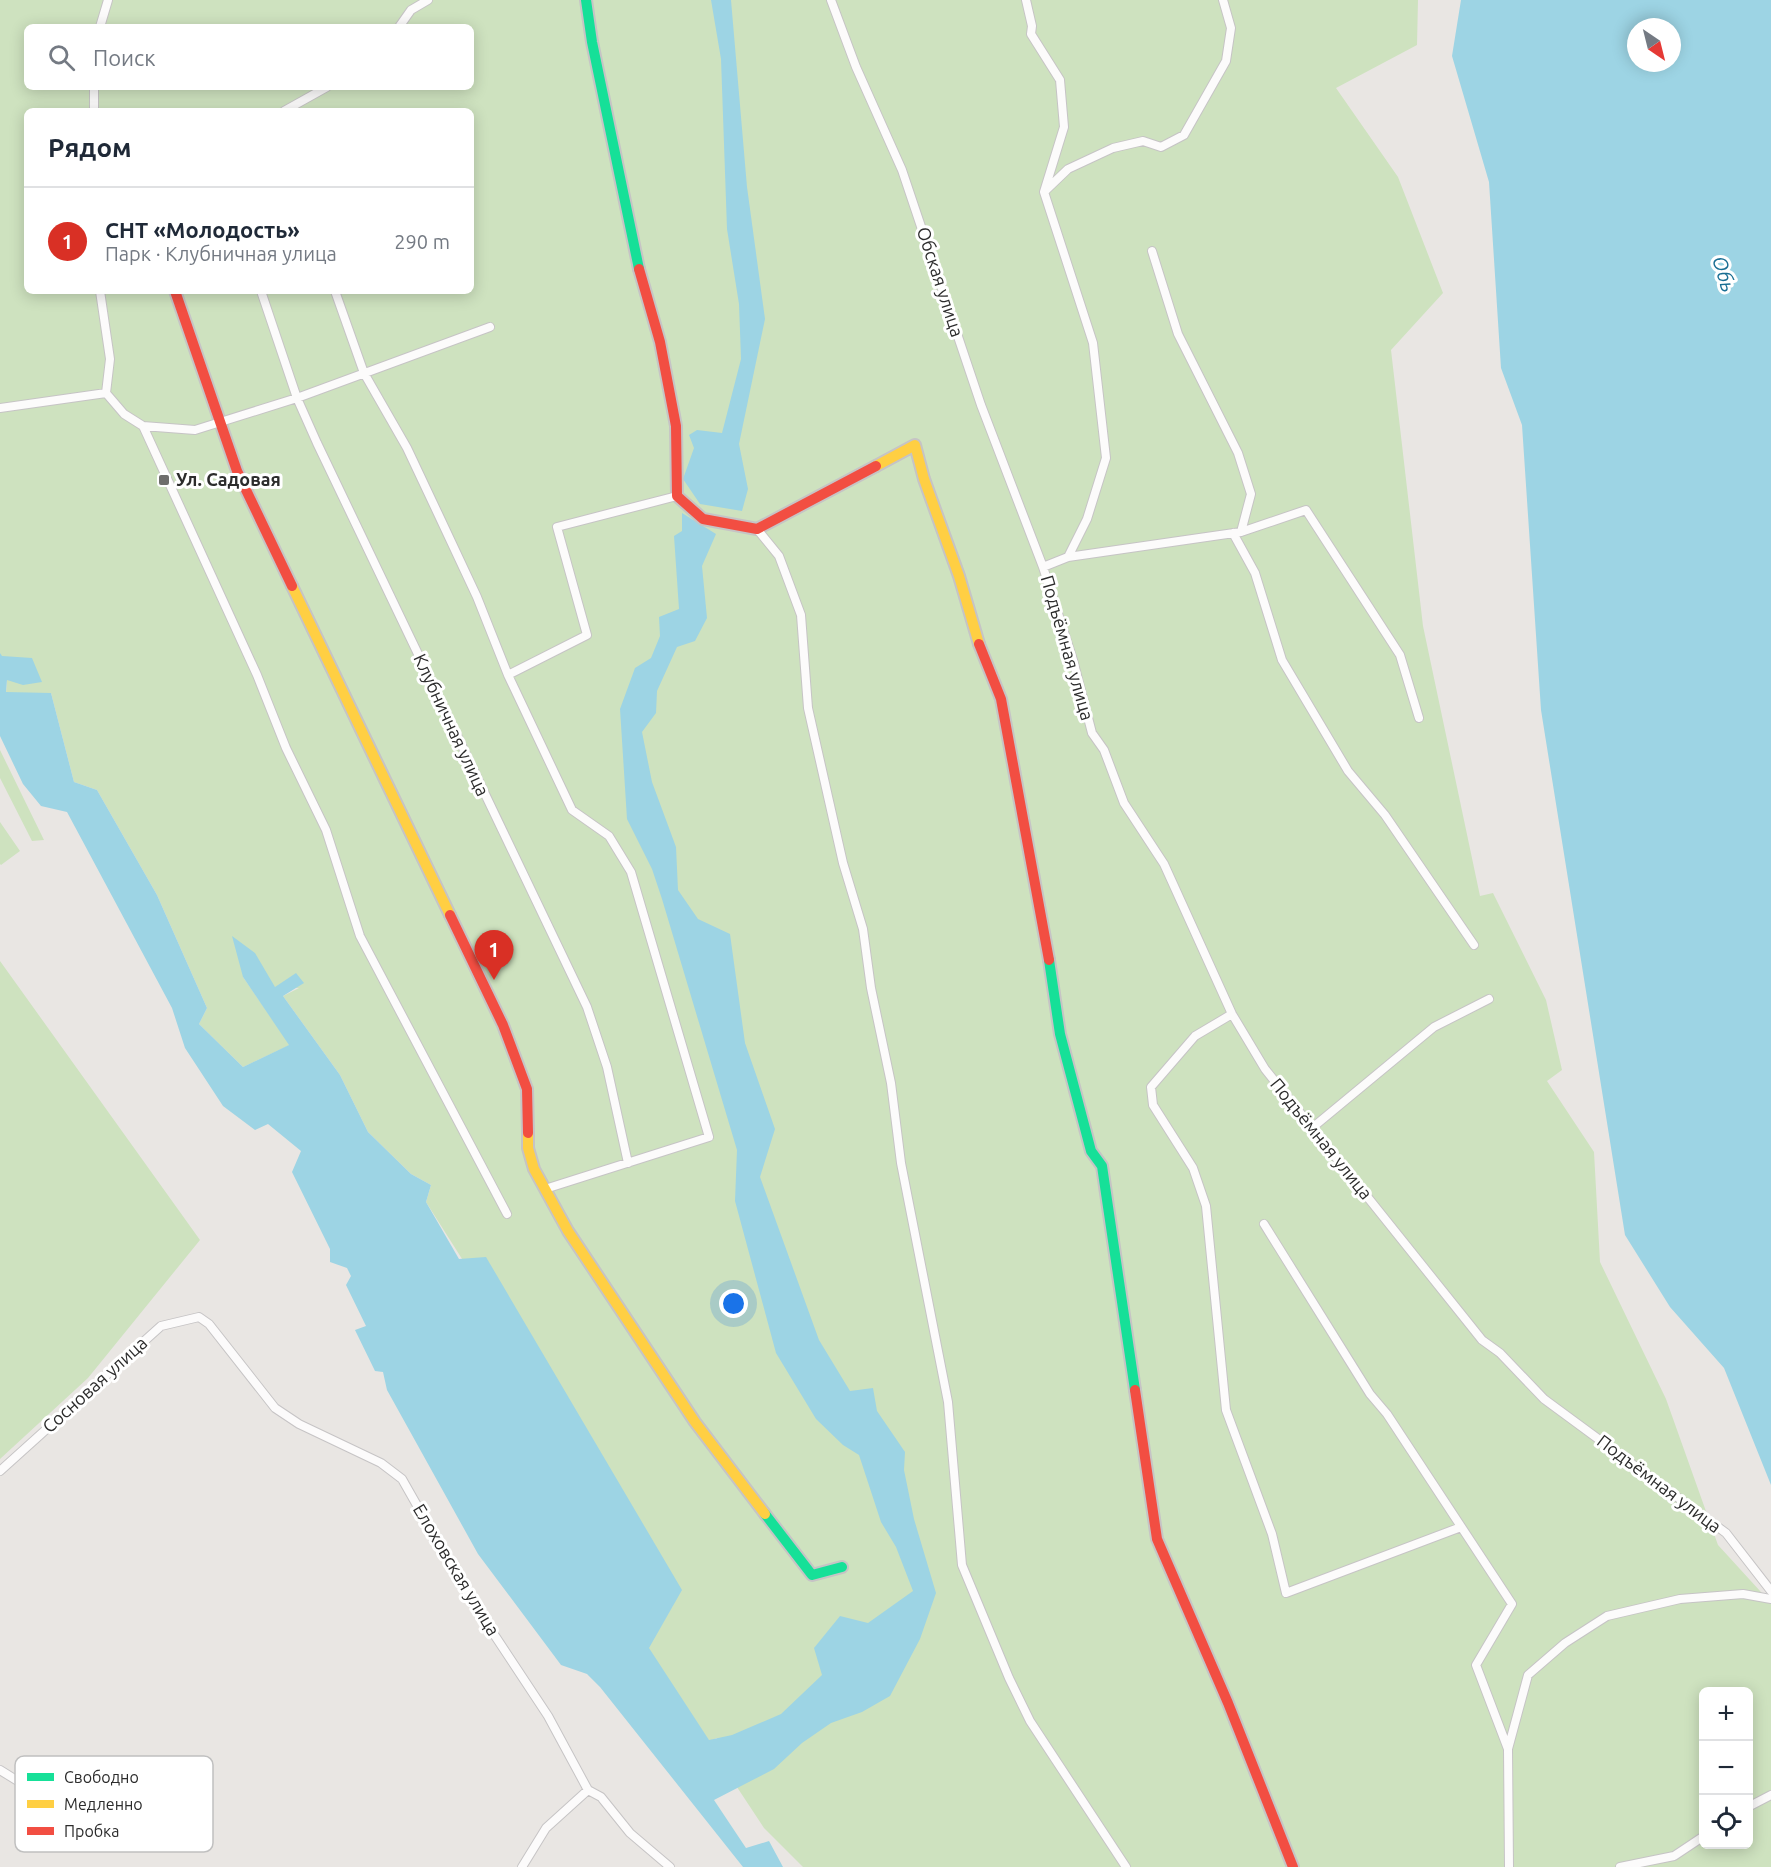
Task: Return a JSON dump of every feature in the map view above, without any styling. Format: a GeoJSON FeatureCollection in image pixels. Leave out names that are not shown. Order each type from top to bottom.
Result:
{"type":"FeatureCollection","features":[{"type":"Feature","properties":{"kind":"street"},"geometry":{"type":"LineString","coordinates":[[101,24],[108,0]]}},
{"type":"Feature","properties":{"kind":"street"},"geometry":{"type":"LineString","coordinates":[[401,24],[411,10],[428,0]]}},
{"type":"Feature","properties":{"kind":"street"},"geometry":{"type":"LineString","coordinates":[[586,0],[592,42],[638,267],[660,342],[676,426],[677,496],[703,519],[757,529],[915,445],[924,488],[959,577],[991,681],[1001,699],[1057,1001],[1060,1034],[1091,1151],[1102,1166],[1157,1539],[1228,1704],[1293,1867]]}},
{"type":"Feature","properties":{"kind":"street","name":"Обская улица"},"geometry":{"type":"LineString","coordinates":[[831,0],[856,67],[902,170],[981,405],[1043,567]]}},
{"type":"Feature","properties":{"kind":"street"},"geometry":{"type":"LineString","coordinates":[[1026,0],[1032,26],[1031,34],[1060,80],[1064,127],[1044,192],[1093,342],[1106,458],[1087,519],[1068,557]]}},
{"type":"Feature","properties":{"kind":"street"},"geometry":{"type":"LineString","coordinates":[[1044,192],[1068,169],[1113,148],[1143,141],[1161,147],[1184,135],[1226,61],[1231,28],[1223,0]]}},
{"type":"Feature","properties":{"kind":"street"},"geometry":{"type":"LineString","coordinates":[[94,90],[94,108]]}},
{"type":"Feature","properties":{"kind":"street"},"geometry":{"type":"LineString","coordinates":[[289,108],[322,90]]}},
{"type":"Feature","properties":{"kind":"street"},"geometry":{"type":"LineString","coordinates":[[1152,251],[1178,334],[1238,453],[1251,494],[1237,532],[1255,573],[1282,660],[1348,771],[1385,815],[1474,945]]}},
{"type":"Feature","properties":{"kind":"street"},"geometry":{"type":"LineString","coordinates":[[100,294],[109,346],[106,393],[124,414],[143,426],[195,430],[297,399],[490,327]]}},
{"type":"Feature","properties":{"kind":"street"},"geometry":{"type":"LineString","coordinates":[[177,294],[218,422],[252,503],[503,1025],[527,1089],[528,1148],[545,1189],[568,1232],[646,1345],[695,1422],[812,1575],[842,1567]]}},
{"type":"Feature","properties":{"kind":"street","name":"Клубничная улица"},"geometry":{"type":"LineString","coordinates":[[262,294],[297,399],[471,769],[587,1007],[607,1067],[628,1163]]}},
{"type":"Feature","properties":{"kind":"street"},"geometry":{"type":"LineString","coordinates":[[335,294],[364,373],[407,448],[477,597],[508,675],[572,810],[609,836],[631,872],[709,1137],[545,1189]]}},
{"type":"Feature","properties":{"kind":"street"},"geometry":{"type":"LineString","coordinates":[[0,408],[106,393]]}},
{"type":"Feature","properties":{"kind":"street"},"geometry":{"type":"LineString","coordinates":[[143,426],[257,675],[286,748],[326,830],[360,936],[507,1214]]}},
{"type":"Feature","properties":{"kind":"street"},"geometry":{"type":"LineString","coordinates":[[508,675],[586,635],[557,527],[677,496]]}},
{"type":"Feature","properties":{"kind":"street"},"geometry":{"type":"LineString","coordinates":[[1043,567],[1068,557],[1237,532],[1306,510],[1400,655],[1419,718]]}},
{"type":"Feature","properties":{"kind":"street"},"geometry":{"type":"LineString","coordinates":[[757,529],[779,556],[801,615],[808,708],[843,863],[863,929],[871,988],[891,1083],[901,1163],[948,1402],[962,1565],[1008,1678],[1030,1720],[1126,1867]]}},
{"type":"Feature","properties":{"kind":"street","name":"Подъёмная улица"},"geometry":{"type":"LineString","coordinates":[[1043,567],[1073,660],[1092,733],[1104,750],[1124,803],[1164,864],[1232,1014],[1265,1069],[1482,1340],[1500,1353],[1544,1399],[1726,1533],[1771,1591]]}},
{"type":"Feature","properties":{"kind":"street"},"geometry":{"type":"LineString","coordinates":[[1312,1128],[1434,1026],[1489,999]]}},
{"type":"Feature","properties":{"kind":"street"},"geometry":{"type":"LineString","coordinates":[[1232,1014],[1195,1036],[1151,1087],[1154,1105],[1193,1168],[1206,1206],[1226,1410],[1272,1534],[1286,1593],[1461,1527]]}},
{"type":"Feature","properties":{"kind":"street"},"geometry":{"type":"LineString","coordinates":[[1264,1224],[1371,1394],[1387,1414],[1512,1604],[1476,1665],[1508,1749]]}},
{"type":"Feature","properties":{"kind":"street","name":"Сосновая улица"},"geometry":{"type":"LineString","coordinates":[[0,1471],[160,1326],[199,1317]]}},
{"type":"Feature","properties":{"kind":"street","name":"Елоховская улица"},"geometry":{"type":"LineString","coordinates":[[199,1317],[209,1324],[275,1408],[299,1424],[381,1463],[402,1479],[468,1595],[548,1716],[588,1790],[601,1797],[630,1833],[670,1867]]}},
{"type":"Feature","properties":{"kind":"street"},"geometry":{"type":"LineString","coordinates":[[1509,1867],[1508,1749],[1528,1675],[1565,1643],[1607,1616],[1680,1599],[1743,1594],[1771,1599]]}},
{"type":"Feature","properties":{"kind":"street"},"geometry":{"type":"LineString","coordinates":[[0,1770],[15,1779]]}},
{"type":"Feature","properties":{"kind":"street"},"geometry":{"type":"LineString","coordinates":[[522,1867],[546,1828],[588,1790]]}},
{"type":"Feature","properties":{"kind":"street"},"geometry":{"type":"LineString","coordinates":[[1753,1805],[1771,1795]]}},
{"type":"Feature","properties":{"kind":"street"},"geometry":{"type":"LineString","coordinates":[[1620,1867],[1639,1865],[1674,1856],[1699,1839]]}},
{"type":"Feature","properties":{"kind":"green space"},"geometry":{"type":"Polygon","coordinates":[[[0,0],[1418,0],[1417,45],[1336,88],[1398,177],[1443,293],[1391,350],[1423,626],[1480,896],[1493,893],[1546,1000],[1562,1070],[1547,1081],[1594,1152],[1600,1262],[1666,1399],[1718,1545],[1771,1603],[1771,1867],[803,1867],[764,1828],[731,1778],[717,1738],[709,1741],[648,1648],[673,1605],[664,1578],[426,1202],[431,1185],[411,1174],[368,1132],[340,1075],[283,996],[299,988],[275,987],[243,977],[290,1045],[243,1067],[199,1024],[207,1008],[157,895],[97,790],[74,782],[51,693],[6,693],[7,680],[0,653],[0,0]]]}},
{"type":"Feature","properties":{"kind":"green space"},"geometry":{"type":"Polygon","coordinates":[[[0,750],[44,840],[32,841],[0,778],[0,750]]]}},
{"type":"Feature","properties":{"kind":"green space"},"geometry":{"type":"Polygon","coordinates":[[[0,822],[20,851],[1,865],[0,864],[0,822]]]}},
{"type":"Feature","properties":{"kind":"green space"},"geometry":{"type":"Polygon","coordinates":[[[0,961],[200,1240],[88,1378],[0,1459],[0,961]]]}},
{"type":"Feature","properties":{"kind":"water"},"geometry":{"type":"Polygon","coordinates":[[[711,0],[731,0],[747,187],[765,319],[739,444],[748,489],[742,511],[700,504],[683,479],[694,448],[689,435],[697,430],[722,433],[741,359],[739,304],[727,229],[721,59],[711,0]]]}},
{"type":"Feature","properties":{"kind":"water","name":"Обь"},"geometry":{"type":"Polygon","coordinates":[[[1461,0],[1771,0],[1771,1485],[1724,1368],[1670,1307],[1625,1235],[1541,710],[1522,425],[1501,368],[1489,182],[1452,56],[1461,0]]]}},
{"type":"Feature","properties":{"kind":"water"},"geometry":{"type":"Polygon","coordinates":[[[682,513],[716,534],[702,566],[707,618],[695,641],[677,647],[657,691],[656,713],[642,732],[652,782],[676,847],[678,890],[698,919],[730,934],[745,1043],[775,1129],[760,1177],[819,1340],[850,1391],[873,1388],[877,1411],[905,1452],[904,1470],[914,1519],[936,1593],[920,1639],[890,1696],[862,1712],[831,1723],[802,1743],[774,1769],[714,1800],[746,1848],[769,1841],[783,1867],[743,1867],[600,1687],[587,1674],[561,1665],[478,1554],[387,1390],[383,1372],[375,1371],[355,1330],[366,1326],[346,1285],[351,1276],[347,1268],[330,1262],[330,1249],[292,1172],[301,1151],[268,1124],[255,1130],[223,1106],[185,1048],[172,1008],[67,812],[41,806],[23,784],[0,736],[0,653],[2,656],[32,658],[42,682],[23,685],[7,680],[6,692],[51,693],[74,782],[97,790],[157,895],[207,1008],[199,1024],[243,1067],[289,1045],[243,977],[232,936],[255,953],[275,987],[296,973],[304,983],[283,996],[340,1075],[368,1132],[411,1174],[431,1185],[426,1202],[459,1259],[486,1257],[682,1590],[649,1648],[709,1740],[732,1735],[781,1714],[822,1675],[814,1648],[840,1616],[868,1623],[913,1591],[896,1547],[881,1522],[859,1455],[843,1445],[816,1419],[776,1353],[735,1201],[737,1150],[662,899],[652,869],[627,819],[620,709],[635,668],[651,658],[660,636],[659,617],[679,609],[674,536],[682,531],[682,513]]]}},
{"type":"Feature","properties":{"kind":"traffic: fast"},"geometry":{"type":"LineString","coordinates":[[586,0],[592,42],[639,269]]}},
{"type":"Feature","properties":{"kind":"traffic: fast"},"geometry":{"type":"LineString","coordinates":[[1049,960],[1060,1034],[1091,1151],[1102,1166],[1135,1390]]}},
{"type":"Feature","properties":{"kind":"traffic: fast"},"geometry":{"type":"LineString","coordinates":[[765,1514],[812,1575],[842,1567]]}},
{"type":"Feature","properties":{"kind":"traffic: slow"},"geometry":{"type":"LineString","coordinates":[[876,466],[915,445],[924,479],[959,576],[979,644]]}},
{"type":"Feature","properties":{"kind":"traffic: slow"},"geometry":{"type":"LineString","coordinates":[[292,586],[450,915]]}},
{"type":"Feature","properties":{"kind":"traffic: slow"},"geometry":{"type":"LineString","coordinates":[[528,1133],[528,1148],[534,1169],[568,1231],[695,1422],[765,1514]]}},
{"type":"Feature","properties":{"kind":"traffic: jam"},"geometry":{"type":"LineString","coordinates":[[639,269],[660,342],[676,426],[677,496],[703,519],[757,529],[876,466]]}},
{"type":"Feature","properties":{"kind":"traffic: jam"},"geometry":{"type":"LineString","coordinates":[[176,294],[237,471],[292,586]]}},
{"type":"Feature","properties":{"kind":"traffic: jam"},"geometry":{"type":"LineString","coordinates":[[979,644],[1001,699],[1049,960]]}},
{"type":"Feature","properties":{"kind":"traffic: jam"},"geometry":{"type":"LineString","coordinates":[[450,915],[503,1025],[527,1089],[528,1133]]}},
{"type":"Feature","properties":{"kind":"traffic: jam"},"geometry":{"type":"LineString","coordinates":[[1135,1390],[1157,1539],[1228,1703],[1293,1867]]}},
{"type":"Feature","properties":{"kind":"place","name":"Ул. Садовая"},"geometry":{"type":"Point","coordinates":[164,480]}},
{"type":"Feature","properties":{"kind":"place","name":"СНТ «Молодость»"},"geometry":{"type":"Point","coordinates":[494,980]}}]}
